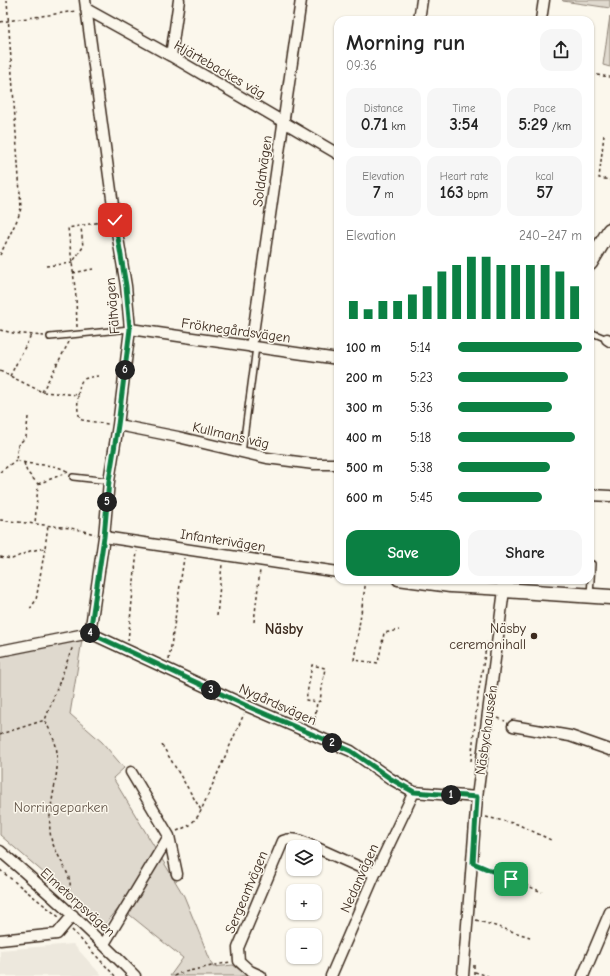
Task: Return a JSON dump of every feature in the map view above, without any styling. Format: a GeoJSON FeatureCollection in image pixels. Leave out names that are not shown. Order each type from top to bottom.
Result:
{"type":"FeatureCollection","features":[{"type":"Feature","properties":{"kind":"street"},"geometry":{"type":"LineString","coordinates":[[171,56],[179,0]]}},
{"type":"Feature","properties":{"kind":"street","name":"Soldatvägen"},"geometry":{"type":"LineString","coordinates":[[254,347],[283,122],[301,0]]}},
{"type":"Feature","properties":{"kind":"street"},"geometry":{"type":"LineString","coordinates":[[420,16],[422,0]]}},
{"type":"Feature","properties":{"kind":"street"},"geometry":{"type":"LineString","coordinates":[[542,16],[544,0]]}},
{"type":"Feature","properties":{"kind":"street","name":"Hjärtebackes väg"},"geometry":{"type":"LineString","coordinates":[[86,5],[334,152]]}},
{"type":"Feature","properties":{"kind":"street","name":"Fältvägen"},"geometry":{"type":"LineString","coordinates":[[86,5],[115,220],[126,286],[130,329],[118,425],[109,481],[104,537],[90,633]]}},
{"type":"Feature","properties":{"kind":"street"},"geometry":{"type":"LineString","coordinates":[[594,256],[610,230]]}},
{"type":"Feature","properties":{"kind":"street","name":"Fröknegårdsvägen"},"geometry":{"type":"LineString","coordinates":[[130,329],[334,358]]}},
{"type":"Feature","properties":{"kind":"street","name":"Kullmans väg"},"geometry":{"type":"LineString","coordinates":[[118,425],[275,459],[314,464],[334,464]]}},
{"type":"Feature","properties":{"kind":"street"},"geometry":{"type":"LineString","coordinates":[[594,495],[610,496]]}},
{"type":"Feature","properties":{"kind":"street","name":"Infanterivägen"},"geometry":{"type":"LineString","coordinates":[[104,537],[334,569]]}},
{"type":"Feature","properties":{"kind":"street"},"geometry":{"type":"LineString","coordinates":[[428,584],[450,587],[505,585],[590,596],[610,597]]}},
{"type":"Feature","properties":{"kind":"street","name":"Näsbychaussén"},"geometry":{"type":"LineString","coordinates":[[464,972],[477,797],[505,585]]}},
{"type":"Feature","properties":{"kind":"street"},"geometry":{"type":"LineString","coordinates":[[0,651],[90,633]]}},
{"type":"Feature","properties":{"kind":"street","name":"Nygårdsvägen"},"geometry":{"type":"LineString","coordinates":[[90,633],[247,706],[351,751],[391,779],[414,792],[477,797]]}},
{"type":"Feature","properties":{"kind":"street"},"geometry":{"type":"LineString","coordinates":[[513,726],[570,736],[610,750]]}},
{"type":"Feature","properties":{"kind":"street"},"geometry":{"type":"LineString","coordinates":[[131,772],[169,836],[177,874]]}},
{"type":"Feature","properties":{"kind":"street","name":"Nedanvägen"},"geometry":{"type":"LineString","coordinates":[[331,976],[375,874],[414,792]]}},
{"type":"Feature","properties":{"kind":"street"},"geometry":{"type":"LineString","coordinates":[[104,944],[169,836]]}},
{"type":"Feature","properties":{"kind":"street","name":"Sergeantvägen"},"geometry":{"type":"LineString","coordinates":[[239,961],[238,948],[283,841],[290,838],[297,840]]}},
{"type":"Feature","properties":{"kind":"street","name":"Sergeantvägen"},"geometry":{"type":"LineString","coordinates":[[322,850],[375,874]]}},
{"type":"Feature","properties":{"kind":"street","name":"Elmetorpsvägen"},"geometry":{"type":"LineString","coordinates":[[0,851],[74,916],[104,944],[134,976]]}},
{"type":"Feature","properties":{"kind":"street"},"geometry":{"type":"LineString","coordinates":[[584,976],[610,912]]}},
{"type":"Feature","properties":{"kind":"street"},"geometry":{"type":"LineString","coordinates":[[0,940],[57,934],[74,916]]}},
{"type":"Feature","properties":{"kind":"street"},"geometry":{"type":"LineString","coordinates":[[239,961],[250,971],[261,976]]}},
{"type":"Feature","properties":{"kind":"lane"},"geometry":{"type":"LineString","coordinates":[[50,337],[130,329]]}},
{"type":"Feature","properties":{"kind":"lane"},"geometry":{"type":"LineString","coordinates":[[594,334],[608,340]]}},
{"type":"Feature","properties":{"kind":"lane"},"geometry":{"type":"LineString","coordinates":[[242,453],[254,347]]}},
{"type":"Feature","properties":{"kind":"lane"},"geometry":{"type":"LineString","coordinates":[[73,477],[109,481]]}},
{"type":"Feature","properties":{"kind":"lane"},"geometry":{"type":"LineString","coordinates":[[590,596],[591,584]]}},
{"type":"Feature","properties":{"kind":"path"},"geometry":{"type":"LineString","coordinates":[[0,255],[18,218],[21,208],[7,0]]}},
{"type":"Feature","properties":{"kind":"path"},"geometry":{"type":"LineString","coordinates":[[0,22],[86,5]]}},
{"type":"Feature","properties":{"kind":"path"},"geometry":{"type":"LineString","coordinates":[[597,75],[610,77]]}},
{"type":"Feature","properties":{"kind":"path"},"geometry":{"type":"LineString","coordinates":[[604,135],[599,178],[610,180]]}},
{"type":"Feature","properties":{"kind":"path"},"geometry":{"type":"LineString","coordinates":[[42,392],[75,335],[73,272],[68,228],[115,220]]}},
{"type":"Feature","properties":{"kind":"path"},"geometry":{"type":"LineString","coordinates":[[46,266],[72,263],[83,248],[81,226]]}},
{"type":"Feature","properties":{"kind":"path"},"geometry":{"type":"LineString","coordinates":[[73,272],[93,269]]}},
{"type":"Feature","properties":{"kind":"path"},"geometry":{"type":"LineString","coordinates":[[0,330],[50,337]]}},
{"type":"Feature","properties":{"kind":"path"},"geometry":{"type":"LineString","coordinates":[[10,376],[31,335]]}},
{"type":"Feature","properties":{"kind":"path"},"geometry":{"type":"LineString","coordinates":[[0,370],[42,392],[78,395]]}},
{"type":"Feature","properties":{"kind":"path"},"geometry":{"type":"LineString","coordinates":[[98,376],[83,379],[80,382],[78,414],[82,420],[118,425]]}},
{"type":"Feature","properties":{"kind":"path"},"geometry":{"type":"LineString","coordinates":[[0,472],[16,460],[18,445],[26,437],[28,418]]}},
{"type":"Feature","properties":{"kind":"path"},"geometry":{"type":"LineString","coordinates":[[16,460],[24,463],[62,468],[68,472],[38,484]]}},
{"type":"Feature","properties":{"kind":"path"},"geometry":{"type":"LineString","coordinates":[[24,463],[27,472],[38,484],[35,524]]}},
{"type":"Feature","properties":{"kind":"path"},"geometry":{"type":"LineString","coordinates":[[0,520],[71,528],[104,537]]}},
{"type":"Feature","properties":{"kind":"path"},"geometry":{"type":"LineString","coordinates":[[30,609],[36,600],[48,525]]}},
{"type":"Feature","properties":{"kind":"path"},"geometry":{"type":"LineString","coordinates":[[127,650],[138,542]]}},
{"type":"Feature","properties":{"kind":"path"},"geometry":{"type":"LineString","coordinates":[[0,557],[12,559],[30,551],[45,548]]}},
{"type":"Feature","properties":{"kind":"path"},"geometry":{"type":"LineString","coordinates":[[167,669],[185,549]]}},
{"type":"Feature","properties":{"kind":"path"},"geometry":{"type":"LineString","coordinates":[[217,616],[224,554]]}},
{"type":"Feature","properties":{"kind":"path"},"geometry":{"type":"LineString","coordinates":[[254,622],[261,560]]}},
{"type":"Feature","properties":{"kind":"path"},"geometry":{"type":"LineString","coordinates":[[365,584],[354,660],[378,663],[384,633],[399,630]]}},
{"type":"Feature","properties":{"kind":"path"},"geometry":{"type":"LineString","coordinates":[[66,899],[71,884],[51,838],[50,817],[57,768],[56,745],[45,720],[77,636]]}},
{"type":"Feature","properties":{"kind":"path"},"geometry":{"type":"LineString","coordinates":[[312,734],[317,702],[320,701],[325,668],[312,665],[306,700],[317,702]]}},
{"type":"Feature","properties":{"kind":"path"},"geometry":{"type":"LineString","coordinates":[[169,836],[190,825],[199,815],[247,706]]}},
{"type":"Feature","properties":{"kind":"path"},"geometry":{"type":"LineString","coordinates":[[494,716],[513,726]]}},
{"type":"Feature","properties":{"kind":"path"},"geometry":{"type":"LineString","coordinates":[[0,735],[45,720]]}},
{"type":"Feature","properties":{"kind":"path"},"geometry":{"type":"LineString","coordinates":[[162,745],[201,810]]}},
{"type":"Feature","properties":{"kind":"path"},"geometry":{"type":"LineString","coordinates":[[476,814],[517,824],[551,840]]}},
{"type":"Feature","properties":{"kind":"path"},"geometry":{"type":"LineString","coordinates":[[473,863],[542,892]]}},
{"type":"Feature","properties":{"kind":"path"},"geometry":{"type":"LineString","coordinates":[[468,917],[530,937]]}},
{"type":"Feature","properties":{"kind":"path"},"geometry":{"type":"LineString","coordinates":[[174,976],[180,973],[232,961],[239,961]]}},
{"type":"Feature","properties":{"kind":"path"},"geometry":{"type":"LineString","coordinates":[[464,972],[488,976]]}},
{"type":"Feature","properties":{"kind":"shaded area"},"geometry":{"type":"Polygon","coordinates":[[[73,944],[102,976],[0,976],[0,950],[73,944]]]}},
{"type":"Feature","properties":{"kind":"green space"},"geometry":{"type":"Polygon","coordinates":[[[562,0],[610,0],[610,8],[563,1],[562,0]]]}},
{"type":"Feature","properties":{"kind":"green space"},"geometry":{"type":"Polygon","coordinates":[[[610,16],[610,67],[603,65],[610,16]]]}},
{"type":"Feature","properties":{"kind":"green space","name":"Norringeparken"},"geometry":{"type":"Polygon","coordinates":[[[82,640],[70,714],[102,742],[124,768],[113,778],[184,896],[213,967],[233,965],[248,976],[170,976],[183,958],[120,907],[104,925],[0,835],[0,656],[82,640]]]}},
{"type":"Feature","properties":{"kind":"place","name":"Näsby ceremonihall"},"geometry":{"type":"Point","coordinates":[534,636]}},
{"type":"Feature","properties":{"kind":"district","name":"Näsby"},"geometry":{"type":"Point","coordinates":[284,629]}},
{"type":"Feature","properties":{"kind":"route"},"geometry":{"type":"LineString","coordinates":[[115,220],[126,286],[130,329],[118,425],[109,481],[104,537],[90,633],[247,706],[351,751],[391,779],[414,792],[477,797],[473,863],[511,879]]}}]}
